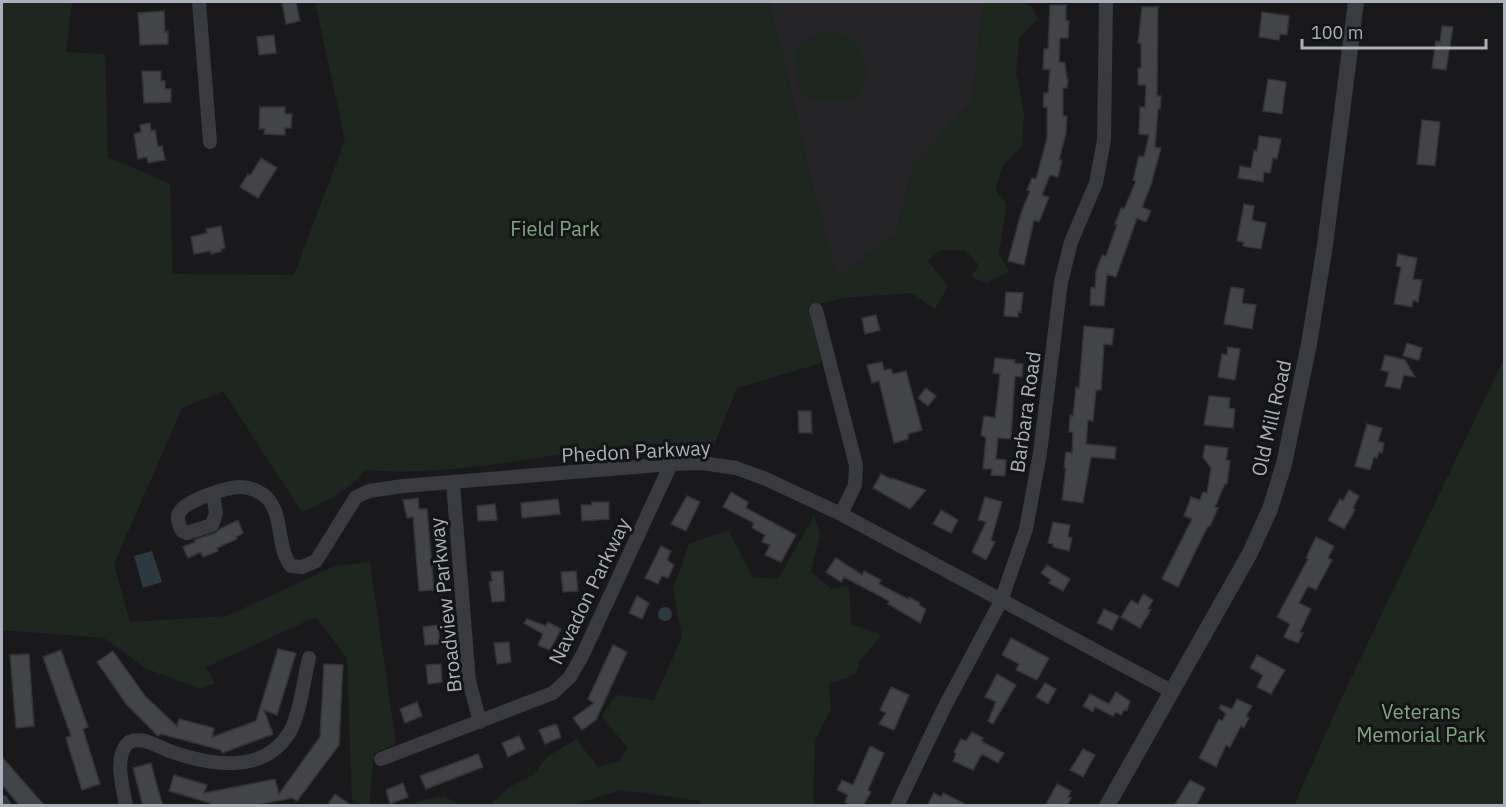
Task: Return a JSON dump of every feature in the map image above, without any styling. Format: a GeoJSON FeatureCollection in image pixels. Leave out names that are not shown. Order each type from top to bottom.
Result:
{"type":"FeatureCollection","features":[{"type":"Feature","properties":{"kind":"street"},"geometry":{"type":"LineString","coordinates":[[199,2],[210,142]]}},
{"type":"Feature","properties":{"kind":"street","name":"Barbara Road"},"geometry":{"type":"LineString","coordinates":[[897,806],[944,708],[1001,601],[1026,530],[1040,453],[1061,282],[1071,242],[1096,183],[1104,140],[1106,2]]}},
{"type":"Feature","properties":{"kind":"street","name":"Old Mill Road"},"geometry":{"type":"LineString","coordinates":[[1107,806],[1251,553],[1270,509],[1284,464],[1309,344],[1325,245],[1356,2]]}},
{"type":"Feature","properties":{"kind":"street"},"geometry":{"type":"LineString","coordinates":[[816,310],[856,465],[855,485],[841,514]]}},
{"type":"Feature","properties":{"kind":"street","name":"Phedon Parkway"},"geometry":{"type":"LineString","coordinates":[[213,494],[226,489],[242,487],[267,497],[275,511],[286,560],[291,566],[302,567],[316,561],[356,497],[369,491],[403,486],[671,464],[702,463],[736,468],[766,479],[841,514],[1171,691]]}},
{"type":"Feature","properties":{"kind":"street","name":"Navadon Parkway"},"geometry":{"type":"LineString","coordinates":[[381,759],[552,693],[570,677],[583,654],[671,464]]}},
{"type":"Feature","properties":{"kind":"street","name":"Broadview Parkway"},"geometry":{"type":"LineString","coordinates":[[453,483],[469,681],[480,722]]}},
{"type":"Feature","properties":{"kind":"street"},"geometry":{"type":"LineString","coordinates":[[126,806],[121,755],[125,745],[134,740],[150,742],[199,761],[231,764],[254,760],[279,745],[289,733],[294,720],[309,658]]}},
{"type":"Feature","properties":{"kind":"shaded area"},"geometry":{"type":"Polygon","coordinates":[[[768,2],[984,2],[972,101],[914,165],[896,233],[837,277],[811,181],[783,56],[768,2]]]}},
{"type":"Feature","properties":{"kind":"shaded area"},"geometry":{"type":"Polygon","coordinates":[[[152,551],[162,582],[143,588],[134,556],[152,551]]]}},
{"type":"Feature","properties":{"kind":"shaded area"},"geometry":{"type":"Polygon","coordinates":[[[665,607],[670,609],[672,614],[670,619],[665,621],[660,619],[658,614],[660,609],[665,607]]]}},
{"type":"Feature","properties":{"kind":"green space","name":"Field Park"},"geometry":{"type":"Polygon","coordinates":[[[2,2],[72,2],[66,52],[105,54],[108,157],[170,184],[173,274],[294,275],[345,140],[315,2],[768,2],[783,56],[811,181],[838,276],[896,233],[914,165],[972,101],[984,2],[1020,2],[1031,6],[1038,19],[1019,38],[1016,73],[1024,113],[1022,146],[1002,167],[996,190],[1007,204],[999,253],[1009,271],[987,283],[971,277],[979,265],[965,250],[941,250],[927,260],[948,286],[935,309],[912,293],[842,298],[808,307],[821,363],[737,388],[714,445],[650,444],[472,467],[401,471],[365,470],[344,490],[302,512],[223,391],[182,408],[114,564],[130,622],[227,616],[335,566],[370,562],[396,744],[374,753],[369,805],[364,805],[352,799],[347,658],[316,617],[206,667],[215,683],[200,689],[145,668],[104,638],[2,630],[2,2]]]}},
{"type":"Feature","properties":{"kind":"green space"},"geometry":{"type":"Polygon","coordinates":[[[817,33],[845,36],[857,45],[861,52],[866,66],[865,82],[862,92],[854,100],[811,101],[799,93],[796,53],[801,43],[817,33]]]}},
{"type":"Feature","properties":{"kind":"green space","name":"Veterans Memorial Park"},"geometry":{"type":"Polygon","coordinates":[[[1504,359],[1504,805],[1294,805],[1341,699],[1504,359]]]}},
{"type":"Feature","properties":{"kind":"green space"},"geometry":{"type":"Polygon","coordinates":[[[814,516],[820,534],[811,572],[832,589],[849,586],[851,624],[882,635],[859,662],[856,674],[829,684],[831,709],[815,741],[813,805],[700,805],[701,801],[621,790],[573,805],[490,805],[508,788],[533,775],[546,758],[576,739],[598,767],[620,761],[627,747],[602,716],[616,695],[654,700],[682,637],[673,589],[689,544],[728,530],[753,577],[778,579],[814,516]]]}},
{"type":"Feature","properties":{"kind":"green space"},"geometry":{"type":"Polygon","coordinates":[[[444,796],[460,805],[415,805],[415,802],[444,796]]]}},
{"type":"Feature","properties":{"kind":"building"},"geometry":{"type":"Polygon","coordinates":[[[282,2],[296,2],[300,21],[286,24],[282,2]]]}},
{"type":"Feature","properties":{"kind":"building"},"geometry":{"type":"Polygon","coordinates":[[[1050,5],[1066,5],[1066,21],[1069,21],[1068,38],[1060,38],[1059,62],[1065,63],[1068,79],[1067,88],[1063,88],[1063,116],[1067,116],[1066,133],[1059,160],[1062,160],[1058,177],[1050,175],[1042,195],[1049,197],[1039,222],[1034,220],[1024,265],[1008,261],[1021,213],[1030,191],[1027,190],[1032,178],[1036,179],[1047,138],[1047,107],[1043,107],[1044,93],[1048,93],[1050,70],[1043,69],[1044,49],[1048,49],[1050,5]]]}},
{"type":"Feature","properties":{"kind":"building"},"geometry":{"type":"Polygon","coordinates":[[[1142,7],[1158,7],[1157,96],[1161,96],[1155,147],[1161,148],[1151,185],[1142,207],[1151,211],[1146,222],[1137,218],[1116,277],[1107,274],[1104,306],[1090,305],[1091,287],[1095,288],[1096,271],[1102,255],[1106,256],[1121,208],[1124,209],[1136,181],[1133,180],[1139,156],[1144,157],[1149,135],[1139,134],[1140,107],[1145,107],[1146,85],[1138,85],[1141,43],[1138,43],[1142,7]]]}},
{"type":"Feature","properties":{"kind":"building"},"geometry":{"type":"Polygon","coordinates":[[[164,11],[168,44],[140,45],[138,13],[164,11]]]}},
{"type":"Feature","properties":{"kind":"building"},"geometry":{"type":"Polygon","coordinates":[[[1262,12],[1289,16],[1287,35],[1280,34],[1279,40],[1259,37],[1262,12]]]}},
{"type":"Feature","properties":{"kind":"building"},"geometry":{"type":"Polygon","coordinates":[[[1442,26],[1453,27],[1446,70],[1432,68],[1436,41],[1440,42],[1442,26]]]}},
{"type":"Feature","properties":{"kind":"building"},"geometry":{"type":"Polygon","coordinates":[[[274,35],[276,53],[259,55],[257,37],[274,35]]]}},
{"type":"Feature","properties":{"kind":"building"},"geometry":{"type":"Polygon","coordinates":[[[142,71],[161,71],[161,81],[165,81],[165,89],[171,89],[171,102],[144,103],[142,71]]]}},
{"type":"Feature","properties":{"kind":"building"},"geometry":{"type":"Polygon","coordinates":[[[1268,79],[1286,82],[1282,114],[1263,111],[1268,79]]]}},
{"type":"Feature","properties":{"kind":"building"},"geometry":{"type":"Polygon","coordinates":[[[260,107],[285,107],[285,114],[292,114],[291,128],[285,128],[285,135],[264,134],[265,129],[259,129],[260,107]]]}},
{"type":"Feature","properties":{"kind":"building"},"geometry":{"type":"Polygon","coordinates":[[[1422,120],[1440,122],[1435,166],[1417,164],[1422,120]]]}},
{"type":"Feature","properties":{"kind":"building"},"geometry":{"type":"Polygon","coordinates":[[[150,123],[151,131],[155,130],[158,147],[162,146],[165,160],[148,163],[147,157],[138,159],[134,134],[141,132],[140,125],[150,123]]]}},
{"type":"Feature","properties":{"kind":"building"},"geometry":{"type":"Polygon","coordinates":[[[1259,136],[1281,139],[1277,159],[1273,158],[1270,173],[1264,172],[1263,182],[1238,178],[1240,166],[1251,168],[1259,136]]]}},
{"type":"Feature","properties":{"kind":"building"},"geometry":{"type":"Polygon","coordinates":[[[261,158],[277,168],[258,198],[240,187],[261,158]]]}},
{"type":"Feature","properties":{"kind":"building"},"geometry":{"type":"Polygon","coordinates":[[[1244,204],[1254,206],[1252,220],[1266,223],[1261,249],[1243,246],[1244,242],[1237,241],[1244,204]]]}},
{"type":"Feature","properties":{"kind":"building"},"geometry":{"type":"Polygon","coordinates":[[[221,226],[225,248],[211,254],[210,251],[194,254],[191,237],[207,233],[206,229],[221,226]]]}},
{"type":"Feature","properties":{"kind":"building"},"geometry":{"type":"Polygon","coordinates":[[[1398,254],[1417,258],[1413,279],[1422,280],[1418,302],[1413,300],[1412,307],[1394,304],[1401,267],[1396,266],[1398,254]]]}},
{"type":"Feature","properties":{"kind":"building"},"geometry":{"type":"Polygon","coordinates":[[[1231,287],[1244,289],[1242,303],[1256,305],[1252,329],[1224,324],[1231,287]]]}},
{"type":"Feature","properties":{"kind":"building"},"geometry":{"type":"Polygon","coordinates":[[[1006,292],[1023,293],[1021,312],[1018,311],[1018,317],[1004,316],[1006,292]]]}},
{"type":"Feature","properties":{"kind":"building"},"geometry":{"type":"Polygon","coordinates":[[[876,315],[880,330],[865,334],[862,318],[876,315]]]}},
{"type":"Feature","properties":{"kind":"building"},"geometry":{"type":"Polygon","coordinates":[[[1084,326],[1114,329],[1112,345],[1104,344],[1101,390],[1096,390],[1093,421],[1088,420],[1086,444],[1116,447],[1115,459],[1091,457],[1083,503],[1062,500],[1066,452],[1072,453],[1073,432],[1069,432],[1070,415],[1073,416],[1076,387],[1079,388],[1084,326]]]}},
{"type":"Feature","properties":{"kind":"building"},"geometry":{"type":"Polygon","coordinates":[[[1407,343],[1422,348],[1419,360],[1403,356],[1407,343]]]}},
{"type":"Feature","properties":{"kind":"building"},"geometry":{"type":"Polygon","coordinates":[[[1228,347],[1240,349],[1235,380],[1218,377],[1222,354],[1227,355],[1228,347]]]}},
{"type":"Feature","properties":{"kind":"building"},"geometry":{"type":"Polygon","coordinates":[[[1385,355],[1405,360],[1415,377],[1404,375],[1400,389],[1385,386],[1389,372],[1381,370],[1385,355]]]}},
{"type":"Feature","properties":{"kind":"building"},"geometry":{"type":"Polygon","coordinates":[[[995,358],[1015,360],[1014,363],[1023,364],[1022,377],[1015,376],[1011,439],[998,438],[996,459],[1006,460],[1005,476],[991,475],[992,469],[983,469],[986,438],[981,435],[984,416],[995,418],[1000,374],[993,373],[995,358]]]}},
{"type":"Feature","properties":{"kind":"building"},"geometry":{"type":"Polygon","coordinates":[[[882,362],[884,370],[891,369],[893,374],[906,371],[922,430],[908,434],[908,439],[894,443],[879,381],[872,383],[867,365],[882,362]]]}},
{"type":"Feature","properties":{"kind":"building"},"geometry":{"type":"Polygon","coordinates":[[[926,388],[936,396],[928,406],[918,398],[926,388]]]}},
{"type":"Feature","properties":{"kind":"building"},"geometry":{"type":"Polygon","coordinates":[[[1209,396],[1230,398],[1229,408],[1235,409],[1233,428],[1204,425],[1209,396]]]}},
{"type":"Feature","properties":{"kind":"building"},"geometry":{"type":"Polygon","coordinates":[[[798,411],[811,411],[812,433],[799,433],[798,411]]]}},
{"type":"Feature","properties":{"kind":"building"},"geometry":{"type":"Polygon","coordinates":[[[1367,424],[1382,428],[1378,441],[1384,443],[1382,453],[1379,452],[1377,458],[1374,457],[1370,470],[1355,466],[1367,424]]]}},
{"type":"Feature","properties":{"kind":"building"},"geometry":{"type":"Polygon","coordinates":[[[1205,445],[1228,448],[1226,460],[1230,461],[1227,484],[1215,507],[1218,508],[1210,526],[1178,587],[1162,579],[1192,519],[1184,516],[1191,497],[1200,500],[1203,492],[1207,493],[1211,468],[1203,457],[1205,445]]]}},
{"type":"Feature","properties":{"kind":"building"},"geometry":{"type":"Polygon","coordinates":[[[881,474],[926,490],[910,509],[873,488],[881,474]]]}},
{"type":"Feature","properties":{"kind":"building"},"geometry":{"type":"Polygon","coordinates":[[[1349,490],[1359,496],[1353,508],[1355,510],[1344,529],[1328,520],[1340,499],[1343,501],[1349,490]]]}},
{"type":"Feature","properties":{"kind":"building"},"geometry":{"type":"Polygon","coordinates":[[[731,492],[748,502],[746,508],[796,535],[781,562],[765,555],[770,545],[762,542],[765,535],[752,528],[754,523],[723,507],[731,492]]]}},
{"type":"Feature","properties":{"kind":"building"},"geometry":{"type":"Polygon","coordinates":[[[687,496],[700,502],[686,531],[671,524],[687,496]]]}},
{"type":"Feature","properties":{"kind":"building"},"geometry":{"type":"Polygon","coordinates":[[[985,497],[1002,502],[991,540],[995,542],[986,560],[972,552],[986,522],[978,520],[985,497]]]}},
{"type":"Feature","properties":{"kind":"building"},"geometry":{"type":"Polygon","coordinates":[[[418,498],[419,509],[427,509],[434,590],[419,591],[413,517],[407,518],[403,500],[418,498]]]}},
{"type":"Feature","properties":{"kind":"building"},"geometry":{"type":"Polygon","coordinates":[[[558,499],[560,514],[522,518],[521,503],[558,499]]]}},
{"type":"Feature","properties":{"kind":"building"},"geometry":{"type":"Polygon","coordinates":[[[592,502],[609,502],[609,519],[582,521],[581,505],[592,505],[592,502]]]}},
{"type":"Feature","properties":{"kind":"building"},"geometry":{"type":"Polygon","coordinates":[[[495,504],[497,520],[478,521],[477,506],[495,504]]]}},
{"type":"Feature","properties":{"kind":"building"},"geometry":{"type":"Polygon","coordinates":[[[941,510],[958,520],[951,533],[933,524],[941,510]]]}},
{"type":"Feature","properties":{"kind":"building"},"geometry":{"type":"Polygon","coordinates":[[[238,520],[243,533],[236,537],[237,539],[203,557],[201,552],[188,558],[183,547],[238,520]]]}},
{"type":"Feature","properties":{"kind":"building"},"geometry":{"type":"Polygon","coordinates":[[[1053,522],[1070,525],[1068,537],[1072,538],[1069,551],[1053,547],[1053,544],[1048,543],[1053,522]]]}},
{"type":"Feature","properties":{"kind":"building"},"geometry":{"type":"Polygon","coordinates":[[[1316,537],[1334,546],[1328,558],[1332,560],[1316,590],[1308,586],[1299,603],[1311,609],[1300,632],[1303,633],[1298,643],[1284,637],[1290,624],[1277,617],[1308,559],[1306,558],[1316,537]]]}},
{"type":"Feature","properties":{"kind":"building"},"geometry":{"type":"Polygon","coordinates":[[[661,546],[671,551],[667,560],[674,565],[668,578],[662,576],[658,584],[645,578],[661,546]]]}},
{"type":"Feature","properties":{"kind":"building"},"geometry":{"type":"Polygon","coordinates":[[[836,558],[862,575],[864,571],[881,580],[879,584],[920,603],[919,605],[926,609],[920,623],[888,604],[889,601],[844,577],[841,582],[826,572],[836,558]]]}},
{"type":"Feature","properties":{"kind":"building"},"geometry":{"type":"Polygon","coordinates":[[[1047,565],[1070,579],[1063,591],[1049,583],[1051,580],[1041,573],[1047,565]]]}},
{"type":"Feature","properties":{"kind":"building"},"geometry":{"type":"Polygon","coordinates":[[[503,571],[505,601],[492,602],[489,582],[492,581],[491,572],[503,571]]]}},
{"type":"Feature","properties":{"kind":"building"},"geometry":{"type":"Polygon","coordinates":[[[576,571],[578,591],[563,592],[561,572],[576,571]]]}},
{"type":"Feature","properties":{"kind":"building"},"geometry":{"type":"Polygon","coordinates":[[[1143,594],[1153,600],[1148,609],[1151,610],[1140,628],[1121,617],[1131,600],[1138,604],[1143,594]]]}},
{"type":"Feature","properties":{"kind":"building"},"geometry":{"type":"Polygon","coordinates":[[[637,596],[649,603],[642,619],[629,613],[637,596]]]}},
{"type":"Feature","properties":{"kind":"building"},"geometry":{"type":"Polygon","coordinates":[[[1104,609],[1119,616],[1112,630],[1097,623],[1104,609]]]}},
{"type":"Feature","properties":{"kind":"building"},"geometry":{"type":"Polygon","coordinates":[[[527,619],[546,626],[548,622],[561,629],[550,650],[538,645],[543,634],[524,623],[527,619]]]}},
{"type":"Feature","properties":{"kind":"building"},"geometry":{"type":"Polygon","coordinates":[[[438,625],[440,644],[425,645],[423,627],[438,625]]]}},
{"type":"Feature","properties":{"kind":"building"},"geometry":{"type":"Polygon","coordinates":[[[1011,638],[1049,658],[1037,680],[1016,670],[1019,664],[1002,655],[1011,638]]]}},
{"type":"Feature","properties":{"kind":"building"},"geometry":{"type":"Polygon","coordinates":[[[509,642],[511,662],[497,664],[494,643],[509,642]]]}},
{"type":"Feature","properties":{"kind":"building"},"geometry":{"type":"Polygon","coordinates":[[[613,645],[627,652],[596,720],[582,730],[573,718],[594,703],[588,699],[613,645]]]}},
{"type":"Feature","properties":{"kind":"building"},"geometry":{"type":"Polygon","coordinates":[[[278,649],[296,653],[277,715],[264,710],[273,734],[222,753],[221,750],[161,734],[158,736],[126,704],[97,662],[113,651],[145,696],[177,726],[179,719],[214,728],[212,737],[256,721],[278,649]]]}},
{"type":"Feature","properties":{"kind":"building"},"geometry":{"type":"Polygon","coordinates":[[[61,650],[88,727],[83,729],[100,784],[82,790],[66,738],[71,736],[43,657],[61,650]]]}},
{"type":"Feature","properties":{"kind":"building"},"geometry":{"type":"Polygon","coordinates":[[[29,654],[34,726],[16,728],[10,655],[29,654]]]}},
{"type":"Feature","properties":{"kind":"building"},"geometry":{"type":"Polygon","coordinates":[[[1257,655],[1285,670],[1271,694],[1257,687],[1263,675],[1250,668],[1257,655]]]}},
{"type":"Feature","properties":{"kind":"building"},"geometry":{"type":"Polygon","coordinates":[[[324,664],[343,665],[339,745],[297,801],[292,798],[251,806],[211,806],[210,803],[169,791],[174,775],[207,785],[204,793],[275,779],[279,794],[320,737],[324,664]]]}},
{"type":"Feature","properties":{"kind":"building"},"geometry":{"type":"Polygon","coordinates":[[[441,664],[442,682],[428,684],[426,665],[441,664]]]}},
{"type":"Feature","properties":{"kind":"building"},"geometry":{"type":"Polygon","coordinates":[[[997,674],[1016,685],[993,724],[988,721],[996,702],[985,697],[997,674]]]}},
{"type":"Feature","properties":{"kind":"building"},"geometry":{"type":"Polygon","coordinates":[[[1045,683],[1056,689],[1048,704],[1036,697],[1045,683]]]}},
{"type":"Feature","properties":{"kind":"building"},"geometry":{"type":"Polygon","coordinates":[[[891,687],[909,695],[894,730],[879,724],[886,713],[880,710],[891,687]]]}},
{"type":"Feature","properties":{"kind":"building"},"geometry":{"type":"Polygon","coordinates":[[[1116,692],[1130,701],[1127,710],[1125,709],[1121,715],[1116,712],[1113,716],[1095,707],[1093,712],[1083,706],[1090,694],[1109,704],[1116,692]]]}},
{"type":"Feature","properties":{"kind":"building"},"geometry":{"type":"Polygon","coordinates":[[[1237,699],[1252,706],[1246,716],[1249,718],[1244,728],[1241,726],[1230,747],[1226,745],[1216,767],[1199,758],[1219,719],[1222,721],[1226,714],[1219,708],[1221,705],[1232,709],[1237,699]]]}},
{"type":"Feature","properties":{"kind":"building"},"geometry":{"type":"Polygon","coordinates":[[[417,702],[422,716],[405,723],[400,709],[417,702]]]}},
{"type":"Feature","properties":{"kind":"building"},"geometry":{"type":"Polygon","coordinates":[[[557,725],[561,737],[545,744],[539,730],[557,725]]]}},
{"type":"Feature","properties":{"kind":"building"},"geometry":{"type":"Polygon","coordinates":[[[972,732],[983,738],[981,741],[1004,753],[998,763],[982,754],[973,770],[953,761],[956,754],[954,752],[961,739],[966,741],[972,732]]]}},
{"type":"Feature","properties":{"kind":"building"},"geometry":{"type":"Polygon","coordinates":[[[519,736],[525,749],[508,757],[502,743],[519,736]]]}},
{"type":"Feature","properties":{"kind":"building"},"geometry":{"type":"Polygon","coordinates":[[[870,746],[884,753],[868,790],[871,792],[863,806],[851,806],[845,802],[848,795],[837,790],[842,780],[853,785],[870,746]]]}},
{"type":"Feature","properties":{"kind":"building"},"geometry":{"type":"Polygon","coordinates":[[[1083,749],[1095,755],[1083,777],[1070,770],[1083,749]]]}},
{"type":"Feature","properties":{"kind":"building"},"geometry":{"type":"Polygon","coordinates":[[[478,754],[483,767],[426,789],[420,776],[478,754]]]}},
{"type":"Feature","properties":{"kind":"building"},"geometry":{"type":"Polygon","coordinates":[[[2,757],[45,806],[20,806],[2,785],[2,757]]]}},
{"type":"Feature","properties":{"kind":"building"},"geometry":{"type":"Polygon","coordinates":[[[151,763],[163,806],[143,806],[133,768],[151,763]]]}},
{"type":"Feature","properties":{"kind":"building"},"geometry":{"type":"Polygon","coordinates":[[[1190,780],[1205,788],[1196,806],[1174,806],[1190,780]]]}},
{"type":"Feature","properties":{"kind":"building"},"geometry":{"type":"Polygon","coordinates":[[[403,783],[408,797],[390,804],[386,790],[403,783]]]}},
{"type":"Feature","properties":{"kind":"building"},"geometry":{"type":"Polygon","coordinates":[[[1057,784],[1071,791],[1068,797],[1071,798],[1067,806],[1045,806],[1057,784]]]}},
{"type":"Feature","properties":{"kind":"building"},"geometry":{"type":"Polygon","coordinates":[[[934,793],[941,797],[943,793],[969,806],[927,806],[934,793]]]}},
{"type":"Feature","properties":{"kind":"building"},"geometry":{"type":"Polygon","coordinates":[[[335,794],[352,806],[327,806],[335,794]]]}}]}
